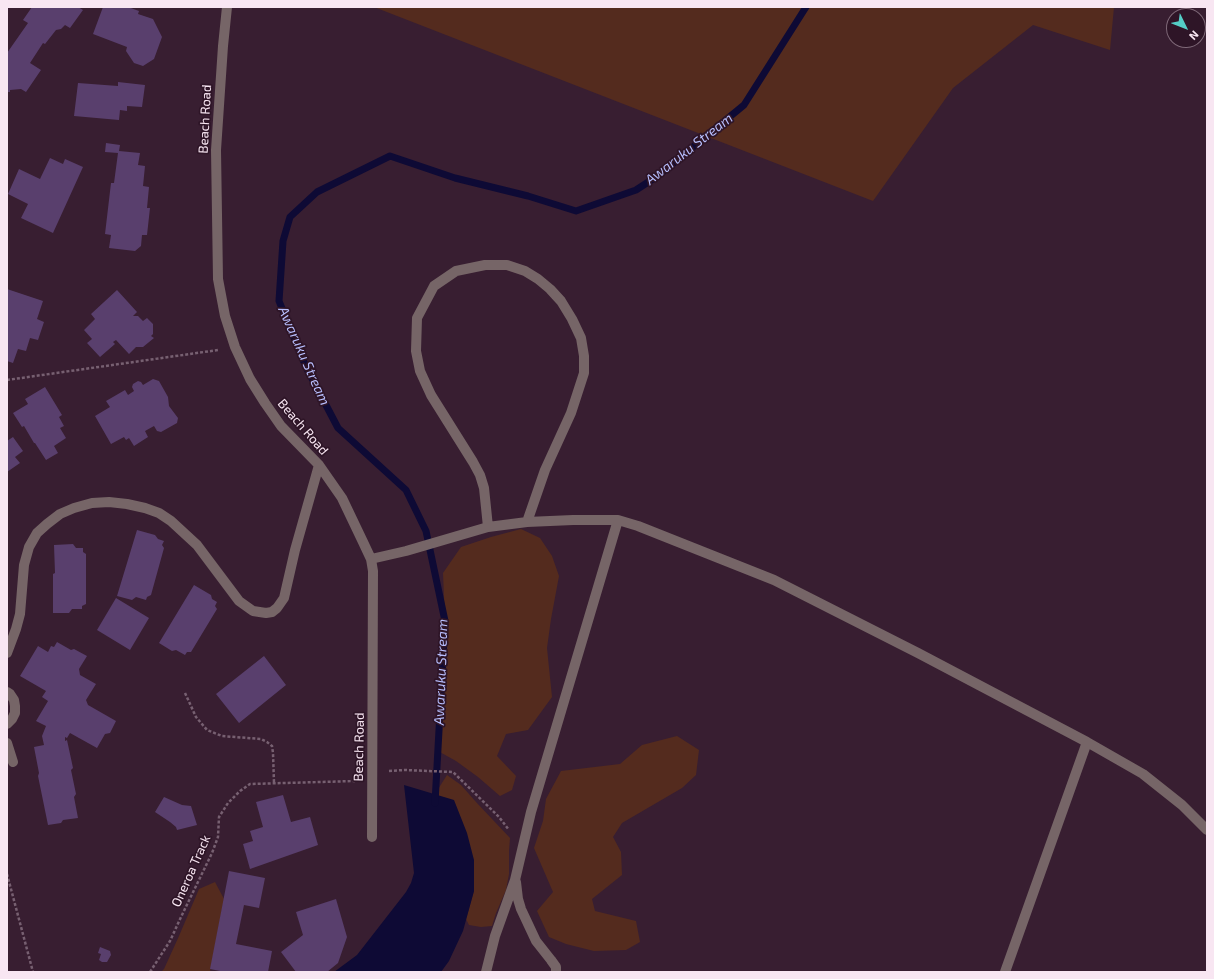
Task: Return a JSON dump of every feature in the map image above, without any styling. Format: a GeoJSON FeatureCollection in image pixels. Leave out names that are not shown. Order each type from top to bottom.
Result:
{"type":"FeatureCollection","features":[{"type":"Feature","properties":{"kind":"street","name":"Beach Road"},"geometry":{"type":"LineString","coordinates":[[227,7],[216,150],[218,279],[225,316],[235,347],[250,379],[286,431],[318,465],[342,498],[371,559],[373,571],[372,837]]}},
{"type":"Feature","properties":{"kind":"street"},"geometry":{"type":"LineString","coordinates":[[488,527],[484,488],[480,475],[431,395],[420,371],[416,351],[417,318],[434,286],[456,271],[485,265],[507,265],[525,271],[550,289],[561,301],[572,319],[580,338],[584,356],[584,373],[571,413],[546,470],[527,522]]}},
{"type":"Feature","properties":{"kind":"street"},"geometry":{"type":"LineString","coordinates":[[7,653],[20,614],[24,565],[29,547],[38,533],[60,514],[92,503],[109,502],[127,504],[159,513],[171,521],[197,545],[239,601],[253,611],[259,613],[272,612],[284,598],[295,550],[318,465]]}},
{"type":"Feature","properties":{"kind":"street"},"geometry":{"type":"LineString","coordinates":[[371,559],[406,551],[488,527],[527,522],[618,520],[638,526],[774,580],[918,653],[1087,742],[1143,774],[1182,805],[1207,830]]}},
{"type":"Feature","properties":{"kind":"street"},"geometry":{"type":"LineString","coordinates":[[486,972],[495,936],[515,880],[531,812],[618,520]]}},
{"type":"Feature","properties":{"kind":"street"},"geometry":{"type":"LineString","coordinates":[[7,692],[14,700],[15,706],[15,713],[7,724]]}},
{"type":"Feature","properties":{"kind":"street"},"geometry":{"type":"LineString","coordinates":[[1005,972],[1087,742]]}},
{"type":"Feature","properties":{"kind":"street"},"geometry":{"type":"LineString","coordinates":[[7,743],[13,762]]}},
{"type":"Feature","properties":{"kind":"street"},"geometry":{"type":"LineString","coordinates":[[515,880],[518,898],[524,916],[536,941],[556,967],[556,972]]}},
{"type":"Feature","properties":{"kind":"path"},"geometry":{"type":"LineString","coordinates":[[7,380],[235,347]]}},
{"type":"Feature","properties":{"kind":"path"},"geometry":{"type":"LineString","coordinates":[[185,693],[196,717],[207,730],[222,736],[261,738],[272,746],[274,783]]}},
{"type":"Feature","properties":{"kind":"path"},"geometry":{"type":"LineString","coordinates":[[404,770],[453,772],[499,817],[522,848]]}},
{"type":"Feature","properties":{"kind":"path","name":"Oneroa Track"},"geometry":{"type":"LineString","coordinates":[[150,972],[170,941],[212,853],[218,837],[219,817],[228,803],[240,791],[250,784],[372,781]]}},
{"type":"Feature","properties":{"kind":"path"},"geometry":{"type":"LineString","coordinates":[[7,874],[34,972]]}},
{"type":"Feature","properties":{"kind":"shaded area"},"geometry":{"type":"Polygon","coordinates":[[[374,7],[1114,7],[1110,50],[1033,25],[953,88],[873,201],[374,7]]]}},
{"type":"Feature","properties":{"kind":"shaded area"},"geometry":{"type":"Polygon","coordinates":[[[521,529],[540,538],[552,556],[559,576],[547,648],[552,697],[528,730],[506,734],[497,756],[516,776],[512,790],[500,796],[456,761],[438,751],[445,621],[443,573],[461,547],[521,529]]]}},
{"type":"Feature","properties":{"kind":"shaded area"},"geometry":{"type":"Polygon","coordinates":[[[677,736],[699,750],[696,775],[682,788],[622,823],[613,837],[621,852],[622,875],[592,899],[595,911],[636,921],[640,942],[626,950],[594,951],[566,944],[549,937],[537,911],[553,892],[534,848],[543,821],[546,799],[561,771],[620,764],[642,745],[677,736]]]}},
{"type":"Feature","properties":{"kind":"shaded area"},"geometry":{"type":"Polygon","coordinates":[[[447,775],[461,785],[510,838],[509,874],[506,890],[492,926],[481,927],[469,925],[466,919],[474,891],[435,794],[447,775]]]}},
{"type":"Feature","properties":{"kind":"shaded area"},"geometry":{"type":"Polygon","coordinates":[[[404,785],[454,800],[467,833],[474,860],[474,891],[463,931],[449,961],[441,972],[334,972],[357,955],[406,892],[411,883],[414,873],[404,785]]]}},
{"type":"Feature","properties":{"kind":"shaded area"},"geometry":{"type":"Polygon","coordinates":[[[215,882],[224,899],[210,972],[161,972],[164,969],[199,889],[215,882]]]}},
{"type":"Feature","properties":{"kind":"building"},"geometry":{"type":"Polygon","coordinates":[[[32,7],[78,7],[83,10],[70,28],[65,25],[61,29],[56,30],[45,44],[43,43],[30,63],[41,70],[26,92],[21,89],[10,90],[10,92],[7,92],[7,53],[28,23],[23,20],[32,7]]]}},
{"type":"Feature","properties":{"kind":"building"},"geometry":{"type":"Polygon","coordinates":[[[103,7],[128,7],[139,11],[138,14],[153,19],[162,37],[154,59],[143,66],[134,63],[126,51],[127,47],[93,34],[103,7]]]}},
{"type":"Feature","properties":{"kind":"building"},"geometry":{"type":"Polygon","coordinates":[[[118,82],[145,85],[142,107],[127,106],[127,111],[120,110],[119,120],[74,116],[78,83],[118,86],[118,82]]]}},
{"type":"Feature","properties":{"kind":"building"},"geometry":{"type":"Polygon","coordinates":[[[106,143],[120,145],[119,151],[140,153],[138,165],[145,166],[143,186],[149,187],[147,208],[150,208],[147,235],[142,235],[141,246],[135,251],[109,248],[111,235],[105,234],[111,183],[114,183],[118,153],[105,152],[106,143]]]}},
{"type":"Feature","properties":{"kind":"building"},"geometry":{"type":"Polygon","coordinates":[[[50,158],[63,164],[65,159],[83,167],[53,233],[21,218],[28,204],[8,194],[19,169],[40,179],[50,158]]]}},
{"type":"Feature","properties":{"kind":"building"},"geometry":{"type":"Polygon","coordinates":[[[7,289],[43,301],[37,319],[44,322],[38,340],[30,338],[26,351],[18,349],[13,363],[7,361],[7,289]]]}},
{"type":"Feature","properties":{"kind":"building"},"geometry":{"type":"Polygon","coordinates":[[[117,290],[137,312],[133,316],[138,316],[143,321],[147,318],[153,324],[153,334],[151,336],[154,338],[143,347],[136,347],[129,354],[116,340],[113,342],[115,344],[100,357],[87,343],[92,339],[84,330],[95,319],[91,314],[117,290]]]}},
{"type":"Feature","properties":{"kind":"building"},"geometry":{"type":"Polygon","coordinates":[[[153,379],[159,381],[168,397],[169,406],[178,418],[177,423],[161,432],[157,431],[154,426],[145,431],[148,437],[134,446],[129,438],[126,440],[124,437],[111,444],[95,416],[110,407],[106,401],[125,390],[128,395],[134,391],[132,387],[133,384],[138,381],[143,385],[153,379]]]}},
{"type":"Feature","properties":{"kind":"building"},"geometry":{"type":"Polygon","coordinates":[[[45,387],[62,415],[59,417],[64,426],[60,428],[66,438],[54,446],[58,453],[46,460],[24,426],[22,427],[13,413],[28,404],[25,399],[45,387]]]}},
{"type":"Feature","properties":{"kind":"building"},"geometry":{"type":"Polygon","coordinates":[[[13,437],[23,451],[15,457],[20,463],[7,472],[7,441],[13,437]]]}},
{"type":"Feature","properties":{"kind":"building"},"geometry":{"type":"Polygon","coordinates":[[[137,530],[155,535],[158,539],[164,541],[162,545],[164,548],[151,595],[147,597],[146,600],[136,597],[132,600],[117,596],[137,530]]]}},
{"type":"Feature","properties":{"kind":"building"},"geometry":{"type":"Polygon","coordinates":[[[73,544],[76,548],[83,548],[83,552],[86,554],[86,604],[82,606],[82,609],[72,609],[69,613],[53,613],[53,574],[55,573],[54,545],[73,544]]]}},
{"type":"Feature","properties":{"kind":"building"},"geometry":{"type":"Polygon","coordinates":[[[194,585],[211,595],[212,599],[217,602],[215,606],[217,609],[191,652],[187,652],[185,655],[176,650],[172,651],[159,643],[194,585]]]}},
{"type":"Feature","properties":{"kind":"building"},"geometry":{"type":"Polygon","coordinates":[[[116,598],[149,618],[130,650],[97,630],[116,598]]]}},
{"type":"Feature","properties":{"kind":"building"},"geometry":{"type":"Polygon","coordinates":[[[57,642],[71,650],[74,649],[87,656],[79,669],[80,675],[96,684],[86,700],[88,705],[116,721],[110,733],[105,734],[97,748],[70,733],[67,738],[65,737],[73,768],[71,770],[76,794],[74,797],[78,818],[63,820],[61,823],[48,825],[34,747],[44,745],[42,736],[46,726],[36,721],[48,701],[42,697],[46,691],[20,676],[38,646],[48,652],[51,646],[54,647],[57,642]]]}},
{"type":"Feature","properties":{"kind":"building"},"geometry":{"type":"Polygon","coordinates":[[[264,656],[286,685],[239,723],[216,694],[264,656]]]}},
{"type":"Feature","properties":{"kind":"building"},"geometry":{"type":"Polygon","coordinates":[[[283,795],[291,822],[310,817],[318,845],[250,869],[243,844],[253,841],[250,831],[263,827],[256,802],[283,795]]]}},
{"type":"Feature","properties":{"kind":"building"},"geometry":{"type":"Polygon","coordinates":[[[164,797],[182,805],[191,806],[197,825],[177,830],[176,827],[170,822],[155,812],[164,797]]]}},
{"type":"Feature","properties":{"kind":"building"},"geometry":{"type":"Polygon","coordinates":[[[229,871],[265,878],[259,908],[244,905],[236,944],[272,951],[268,972],[225,972],[210,969],[229,871]]]}},
{"type":"Feature","properties":{"kind":"building"},"geometry":{"type":"Polygon","coordinates":[[[336,899],[347,937],[338,963],[327,972],[296,972],[281,952],[303,935],[296,912],[336,899]]]}},
{"type":"Feature","properties":{"kind":"building"},"geometry":{"type":"Polygon","coordinates":[[[100,947],[110,951],[111,955],[107,962],[102,962],[99,960],[101,954],[98,953],[100,947]]]}},
{"type":"Feature","properties":{"kind":"waterway","name":"Awaruku Stream"},"geometry":{"type":"LineString","coordinates":[[435,803],[445,621],[426,531],[406,490],[338,428],[306,367],[279,301],[283,241],[290,217],[317,192],[390,156],[455,178],[528,196],[576,211],[636,190],[659,175],[744,105],[806,7]]}}]}
